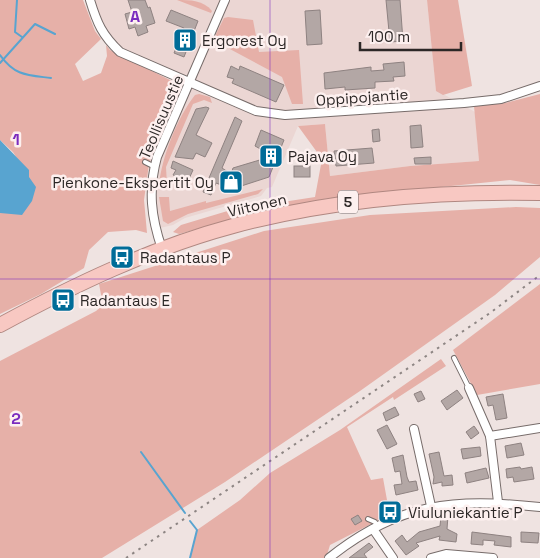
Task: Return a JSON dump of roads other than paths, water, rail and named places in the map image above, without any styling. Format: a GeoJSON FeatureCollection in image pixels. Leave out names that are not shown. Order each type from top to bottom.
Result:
{"type":"FeatureCollection","features":[{"type":"Feature","properties":{"kind":"highway","name":"Viitonen"},"geometry":{"type":"LineString","coordinates":[[0,325],[107,271],[162,249],[233,226],[343,203],[467,193],[540,193]]}},
{"type":"Feature","properties":{"kind":"street","name":"Oppipojantie"},"geometry":{"type":"LineString","coordinates":[[90,0],[98,27],[108,41],[120,52],[256,111],[294,115],[492,100],[540,86]]}},
{"type":"Feature","properties":{"kind":"street","name":"Teollisuustie"},"geometry":{"type":"LineString","coordinates":[[162,249],[151,208],[150,191],[155,167],[225,0]]}},
{"type":"Feature","properties":{"kind":"street"},"geometry":{"type":"LineString","coordinates":[[469,388],[490,436],[498,502]]}},
{"type":"Feature","properties":{"kind":"street"},"geometry":{"type":"LineString","coordinates":[[490,436],[540,428]]}},
{"type":"Feature","properties":{"kind":"street"},"geometry":{"type":"LineString","coordinates":[[414,429],[431,506]]}},
{"type":"Feature","properties":{"kind":"street"},"geometry":{"type":"LineString","coordinates":[[329,558],[350,542],[399,515],[431,506],[498,502],[540,507]]}},
{"type":"Feature","properties":{"kind":"street"},"geometry":{"type":"LineString","coordinates":[[375,528],[393,558]]}},
{"type":"Feature","properties":{"kind":"street"},"geometry":{"type":"LineString","coordinates":[[431,558],[446,554],[493,558]]}},
{"type":"Feature","properties":{"kind":"lane"},"geometry":{"type":"LineString","coordinates":[[145,162],[155,167]]}},
{"type":"Feature","properties":{"kind":"lane"},"geometry":{"type":"LineString","coordinates":[[454,358],[469,388]]}},
{"type":"Feature","properties":{"kind":"lane"},"geometry":{"type":"LineString","coordinates":[[368,519],[375,522],[375,528]]}},
{"type":"Feature","properties":{"kind":"water"},"geometry":{"type":"Polygon","coordinates":[[[0,140],[29,170],[29,177],[36,187],[32,201],[22,215],[0,213],[0,140]]]}},
{"type":"Feature","properties":{"kind":"waterway"},"geometry":{"type":"LineString","coordinates":[[17,0],[15,32],[22,37]]}},
{"type":"Feature","properties":{"kind":"waterway"},"geometry":{"type":"LineString","coordinates":[[0,63],[35,24],[55,34]]}},
{"type":"Feature","properties":{"kind":"waterway"},"geometry":{"type":"LineString","coordinates":[[0,55],[16,71],[28,75],[51,78]]}},
{"type":"Feature","properties":{"kind":"waterway"},"geometry":{"type":"LineString","coordinates":[[141,452],[185,513]]}},
{"type":"Feature","properties":{"kind":"waterway"},"geometry":{"type":"LineString","coordinates":[[190,521],[197,530],[190,558]]}},
{"type":"Feature","properties":{"kind":"railway"},"geometry":{"type":"LineString","coordinates":[[126,558],[490,313],[540,275]]}},
{"type":"Feature","properties":{"kind":"place","name":"Ergorest Oy"},"geometry":{"type":"Point","coordinates":[185,40]}},
{"type":"Feature","properties":{"kind":"place","name":"Pajava Oy"},"geometry":{"type":"Point","coordinates":[271,156]}},
{"type":"Feature","properties":{"kind":"place","name":"Pienkone-Ekspertit Oy"},"geometry":{"type":"Point","coordinates":[231,182]}},
{"type":"Feature","properties":{"kind":"place","name":"Radantaus P"},"geometry":{"type":"Point","coordinates":[122,257]}},
{"type":"Feature","properties":{"kind":"place","name":"Radantaus E"},"geometry":{"type":"Point","coordinates":[63,300]}},
{"type":"Feature","properties":{"kind":"place","name":"Viuluniekantie P"},"geometry":{"type":"Point","coordinates":[390,512]}}]}
